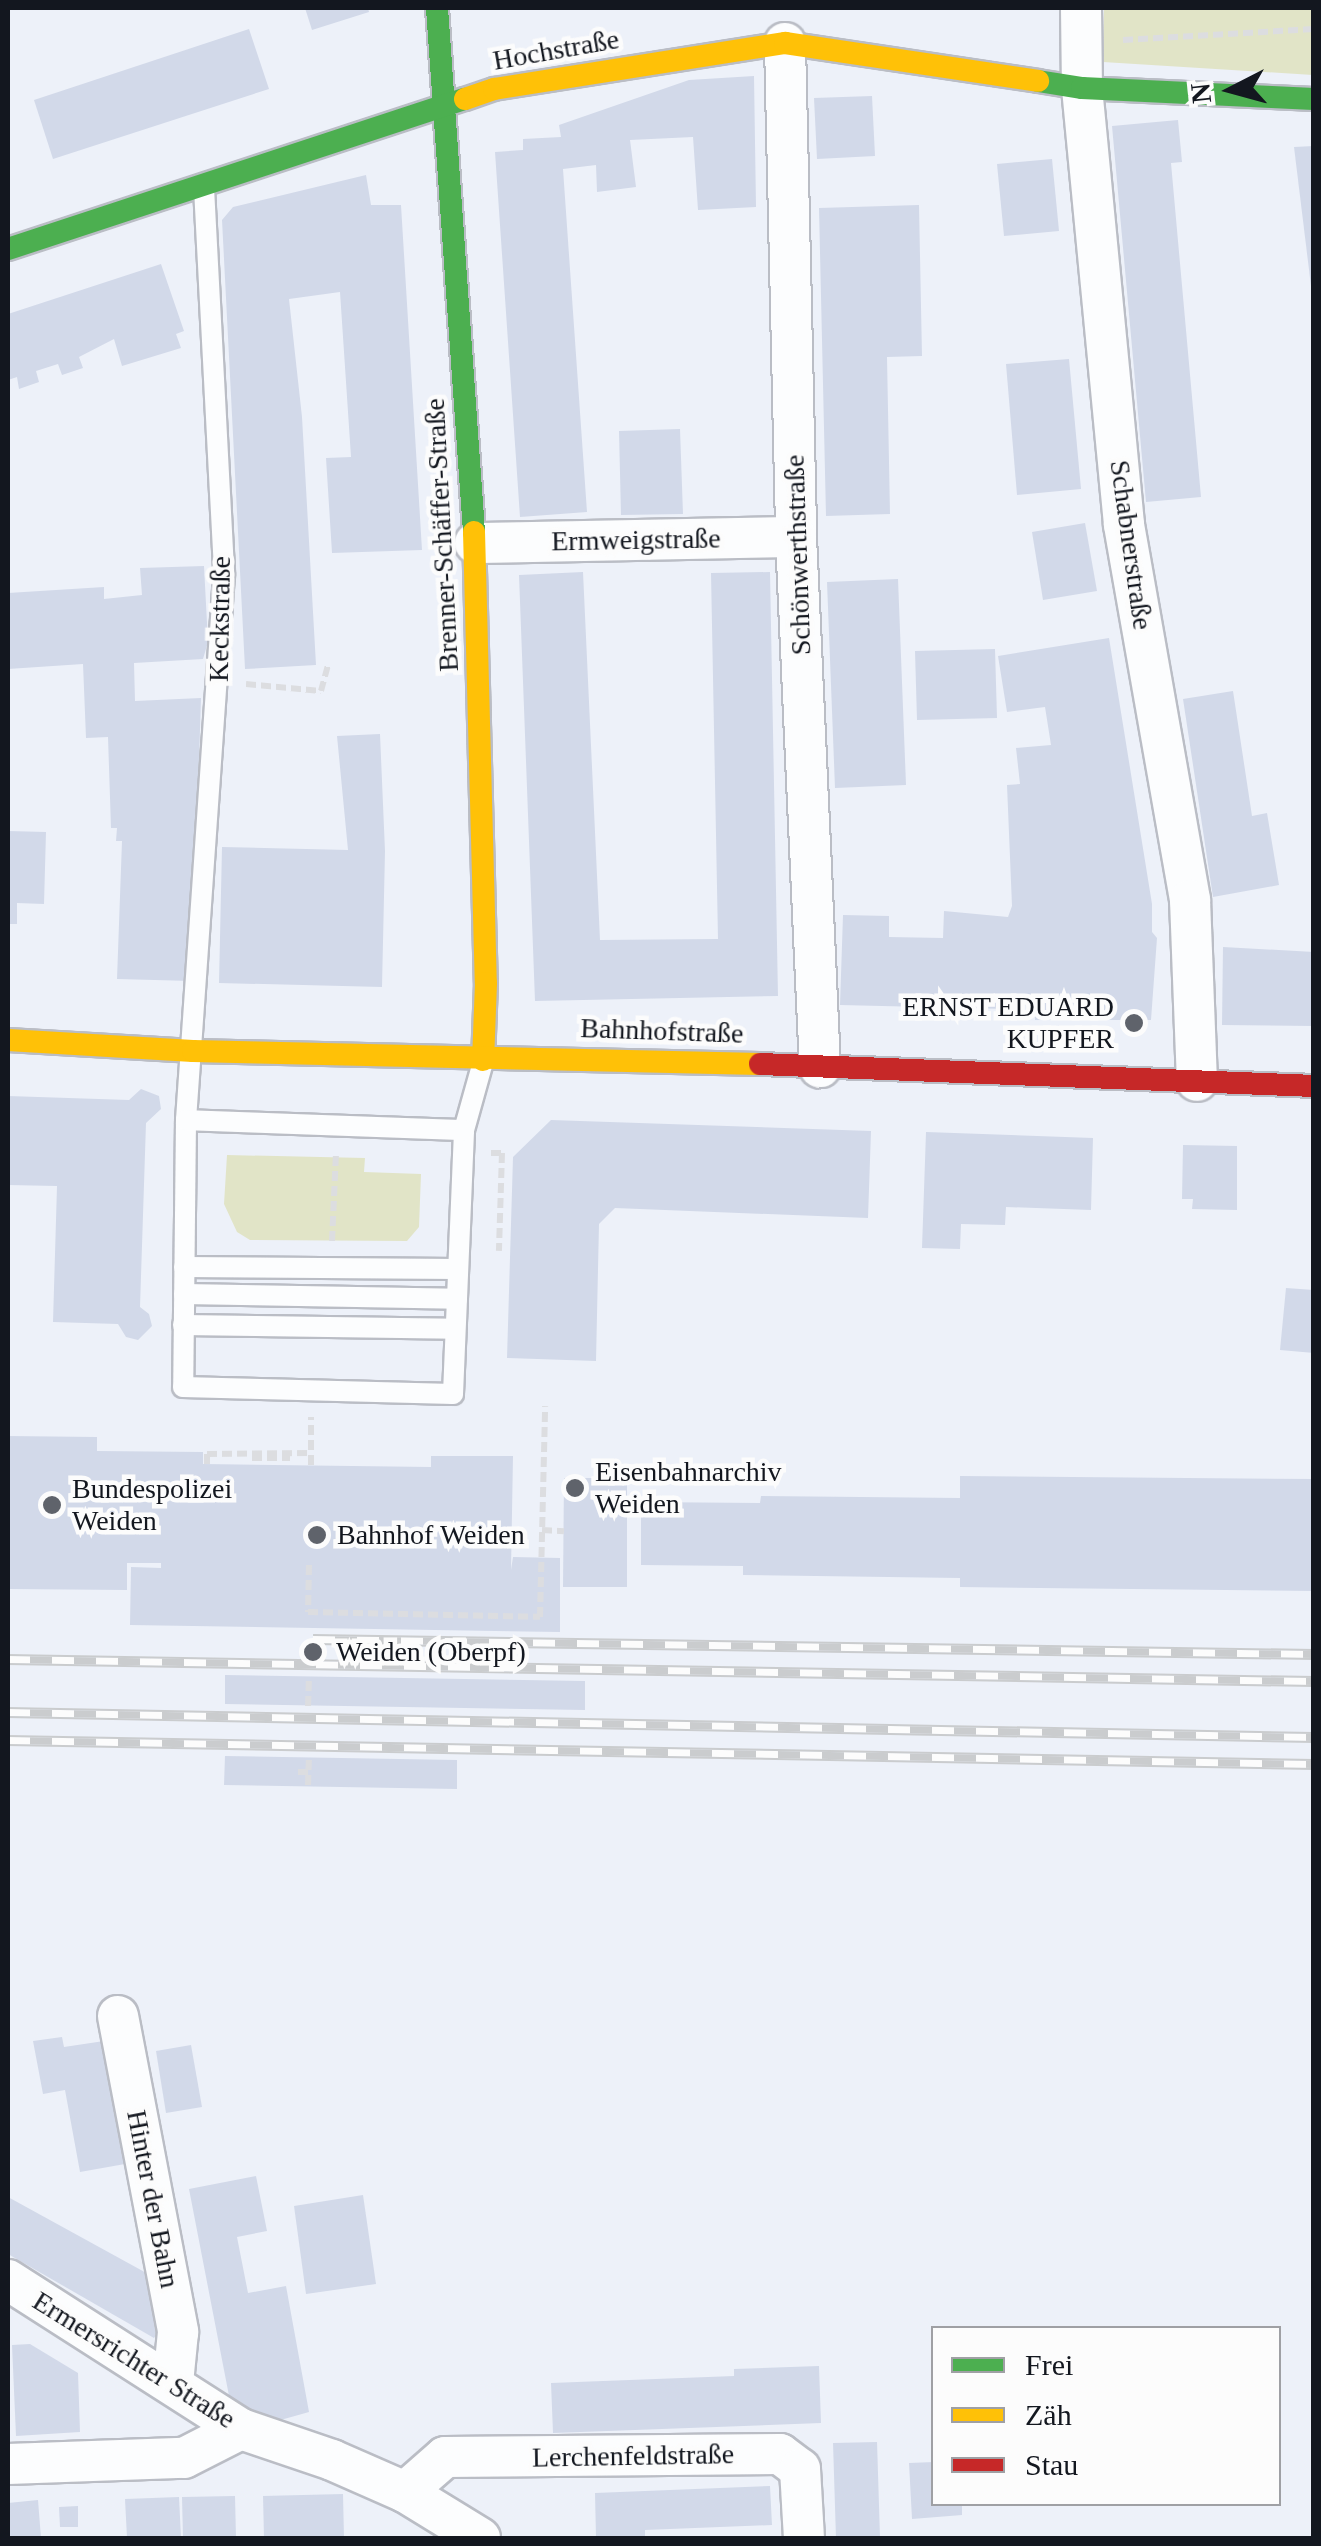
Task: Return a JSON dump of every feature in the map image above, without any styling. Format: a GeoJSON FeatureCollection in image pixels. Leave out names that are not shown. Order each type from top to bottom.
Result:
{"type":"FeatureCollection","features":[{"type":"Feature","properties":{"kind":"main road","name":"Brenner-Schäffer-Straße"},"geometry":{"type":"LineString","coordinates":[[437,8],[476,542],[486,983],[484,1060]]}},
{"type":"Feature","properties":{"kind":"main road","name":"Hochstraße"},"geometry":{"type":"LineString","coordinates":[[8,249],[494,90],[785,43],[1082,88],[1314,99]]}},
{"type":"Feature","properties":{"kind":"main road","name":"Bahnhofstraße"},"geometry":{"type":"LineString","coordinates":[[8,1040],[193,1052],[484,1060],[582,1057],[1314,1086]]}},
{"type":"Feature","properties":{"kind":"street","name":"Schabnerstraße"},"geometry":{"type":"LineString","coordinates":[[1081,26],[1082,88],[1124,525],[1190,900],[1196,1081]]}},
{"type":"Feature","properties":{"kind":"street","name":"Schönwerthstraße"},"geometry":{"type":"LineString","coordinates":[[785,43],[796,537],[820,1067]]}},
{"type":"Feature","properties":{"kind":"street","name":"Ermweigstraße"},"geometry":{"type":"LineString","coordinates":[[476,542],[796,537]]}},
{"type":"Feature","properties":{"kind":"street","name":"Hinter der Bahn"},"geometry":{"type":"LineString","coordinates":[[118,2016],[178,2332],[173,2383]]}},
{"type":"Feature","properties":{"kind":"street","name":"Ermersrichter Straße"},"geometry":{"type":"LineString","coordinates":[[8,2280],[241,2429],[332,2460],[405,2492],[480,2538]]}},
{"type":"Feature","properties":{"kind":"street"},"geometry":{"type":"LineString","coordinates":[[8,2464],[184,2458],[241,2429]]}},
{"type":"Feature","properties":{"kind":"street","name":"Lerchenfeldstraße"},"geometry":{"type":"LineString","coordinates":[[405,2492],[445,2457],[780,2454],[800,2469],[804,2538]]}},
{"type":"Feature","properties":{"kind":"lane","name":"Keckstraße"},"geometry":{"type":"LineString","coordinates":[[204,186],[224,575],[186,1120],[182,1387],[312,1390]]}},
{"type":"Feature","properties":{"kind":"lane"},"geometry":{"type":"LineString","coordinates":[[312,1390],[453,1394],[464,1130],[484,1060]]}},
{"type":"Feature","properties":{"kind":"lane"},"geometry":{"type":"LineString","coordinates":[[186,1120],[464,1130]]}},
{"type":"Feature","properties":{"kind":"lane"},"geometry":{"type":"LineString","coordinates":[[184,1266],[458,1269]]}},
{"type":"Feature","properties":{"kind":"lane"},"geometry":{"type":"LineString","coordinates":[[184,1294],[457,1299]]}},
{"type":"Feature","properties":{"kind":"lane"},"geometry":{"type":"LineString","coordinates":[[183,1325],[455,1329]]}},
{"type":"Feature","properties":{"kind":"path"},"geometry":{"type":"LineString","coordinates":[[1081,26],[1144,37],[1314,29]]}},
{"type":"Feature","properties":{"kind":"path"},"geometry":{"type":"LineString","coordinates":[[219,684],[321,691],[328,665]]}},
{"type":"Feature","properties":{"kind":"path"},"geometry":{"type":"LineString","coordinates":[[207,1461],[207,1454],[311,1459],[312,1390]]}},
{"type":"Feature","properties":{"kind":"path"},"geometry":{"type":"LineString","coordinates":[[540,1628],[545,1406]]}},
{"type":"Feature","properties":{"kind":"path"},"geometry":{"type":"LineString","coordinates":[[542,1530],[564,1531]]}},
{"type":"Feature","properties":{"kind":"path"},"geometry":{"type":"LineString","coordinates":[[307,1625],[309,1565]]}},
{"type":"Feature","properties":{"kind":"path"},"geometry":{"type":"LineString","coordinates":[[308,1612],[540,1617]]}},
{"type":"Feature","properties":{"kind":"path"},"geometry":{"type":"LineString","coordinates":[[308,1706],[309,1676]]}},
{"type":"Feature","properties":{"kind":"path"},"geometry":{"type":"LineString","coordinates":[[299,1691],[309,1691]]}},
{"type":"Feature","properties":{"kind":"path"},"geometry":{"type":"LineString","coordinates":[[308,1785],[309,1758]]}},
{"type":"Feature","properties":{"kind":"path"},"geometry":{"type":"LineString","coordinates":[[298,1772],[308,1772]]}},
{"type":"Feature","properties":{"kind":"green space"},"geometry":{"type":"Polygon","coordinates":[[[1104,8],[1313,8],[1313,75],[1103,62],[1104,8]]]}},
{"type":"Feature","properties":{"kind":"green space"},"geometry":{"type":"Polygon","coordinates":[[[227,1155],[365,1158],[364,1172],[421,1174],[419,1227],[407,1241],[250,1240],[237,1232],[224,1204],[227,1155]]]}},
{"type":"Feature","properties":{"kind":"building"},"geometry":{"type":"Polygon","coordinates":[[[305,8],[368,8],[369,12],[312,30],[305,8]]]}},
{"type":"Feature","properties":{"kind":"building"},"geometry":{"type":"Polygon","coordinates":[[[249,29],[269,89],[53,159],[34,100],[249,29]]]}},
{"type":"Feature","properties":{"kind":"building"},"geometry":{"type":"Polygon","coordinates":[[[754,76],[756,207],[698,210],[693,137],[630,140],[636,187],[597,192],[596,165],[563,169],[587,512],[520,517],[495,152],[523,150],[523,139],[561,137],[559,125],[689,80],[754,76]]]}},
{"type":"Feature","properties":{"kind":"building"},"geometry":{"type":"Polygon","coordinates":[[[872,96],[875,156],[817,159],[814,98],[872,96]]]}},
{"type":"Feature","properties":{"kind":"building"},"geometry":{"type":"Polygon","coordinates":[[[1178,120],[1182,162],[1171,163],[1201,497],[1146,502],[1112,126],[1178,120]]]}},
{"type":"Feature","properties":{"kind":"building"},"geometry":{"type":"Polygon","coordinates":[[[1314,146],[1314,286],[1311,286],[1294,147],[1314,146]]]}},
{"type":"Feature","properties":{"kind":"building"},"geometry":{"type":"Polygon","coordinates":[[[1052,159],[1059,231],[1004,236],[997,164],[1052,159]]]}},
{"type":"Feature","properties":{"kind":"building"},"geometry":{"type":"Polygon","coordinates":[[[366,175],[371,205],[401,205],[422,550],[332,553],[326,458],[351,457],[340,292],[289,299],[302,417],[316,665],[245,669],[222,220],[233,207],[366,175]]]}},
{"type":"Feature","properties":{"kind":"building"},"geometry":{"type":"Polygon","coordinates":[[[919,205],[922,356],[887,357],[890,514],[826,516],[819,208],[919,205]]]}},
{"type":"Feature","properties":{"kind":"building"},"geometry":{"type":"Polygon","coordinates":[[[161,264],[184,331],[176,334],[181,348],[122,366],[114,339],[79,357],[83,368],[62,375],[58,364],[36,371],[39,382],[19,389],[17,377],[8,380],[8,314],[161,264]]]}},
{"type":"Feature","properties":{"kind":"building"},"geometry":{"type":"Polygon","coordinates":[[[1069,359],[1081,489],[1017,495],[1006,364],[1069,359]]]}},
{"type":"Feature","properties":{"kind":"building"},"geometry":{"type":"Polygon","coordinates":[[[680,429],[683,514],[621,515],[619,431],[680,429]]]}},
{"type":"Feature","properties":{"kind":"building"},"geometry":{"type":"Polygon","coordinates":[[[1085,523],[1097,591],[1043,600],[1032,532],[1085,523]]]}},
{"type":"Feature","properties":{"kind":"building"},"geometry":{"type":"Polygon","coordinates":[[[204,566],[208,642],[203,659],[134,663],[135,701],[201,698],[192,981],[117,979],[122,841],[116,841],[117,828],[111,828],[108,737],[86,738],[83,664],[8,669],[8,593],[104,587],[104,599],[142,595],[140,568],[204,566]]]}},
{"type":"Feature","properties":{"kind":"building"},"geometry":{"type":"Polygon","coordinates":[[[583,572],[600,940],[718,939],[711,573],[770,572],[778,996],[535,1001],[519,575],[583,572]]]}},
{"type":"Feature","properties":{"kind":"building"},"geometry":{"type":"Polygon","coordinates":[[[898,579],[906,785],[835,788],[827,582],[898,579]]]}},
{"type":"Feature","properties":{"kind":"building"},"geometry":{"type":"Polygon","coordinates":[[[1109,638],[1152,904],[1152,932],[1157,938],[1151,1020],[1035,1020],[1034,998],[1006,999],[1008,1009],[840,1005],[843,915],[889,916],[889,937],[943,938],[944,911],[1008,917],[1012,906],[1007,785],[1020,784],[1016,748],[1051,745],[1045,707],[1007,712],[998,656],[1109,638]]]}},
{"type":"Feature","properties":{"kind":"building"},"geometry":{"type":"Polygon","coordinates":[[[995,649],[997,718],[917,720],[915,651],[995,649]]]}},
{"type":"Feature","properties":{"kind":"building"},"geometry":{"type":"Polygon","coordinates":[[[1233,691],[1252,816],[1267,813],[1279,885],[1213,897],[1183,699],[1233,691]]]}},
{"type":"Feature","properties":{"kind":"building"},"geometry":{"type":"Polygon","coordinates":[[[380,734],[385,851],[382,987],[219,983],[222,847],[348,850],[337,736],[380,734]]]}},
{"type":"Feature","properties":{"kind":"building"},"geometry":{"type":"Polygon","coordinates":[[[8,831],[46,832],[44,904],[17,903],[17,924],[8,924],[8,831]]]}},
{"type":"Feature","properties":{"kind":"building"},"geometry":{"type":"Polygon","coordinates":[[[1223,947],[1314,952],[1314,1026],[1222,1025],[1223,947]]]}},
{"type":"Feature","properties":{"kind":"building"},"geometry":{"type":"Polygon","coordinates":[[[141,1089],[159,1096],[161,1109],[146,1123],[140,1307],[149,1314],[152,1326],[138,1340],[126,1337],[118,1324],[53,1322],[57,1186],[8,1185],[8,1096],[129,1100],[141,1089]]]}},
{"type":"Feature","properties":{"kind":"building"},"geometry":{"type":"Polygon","coordinates":[[[551,1120],[871,1131],[868,1218],[615,1208],[599,1224],[596,1361],[507,1358],[513,1157],[551,1120]]]}},
{"type":"Feature","properties":{"kind":"building"},"geometry":{"type":"Polygon","coordinates":[[[926,1132],[1093,1138],[1091,1210],[1006,1207],[1005,1225],[961,1224],[960,1249],[922,1248],[926,1132]]]}},
{"type":"Feature","properties":{"kind":"building"},"geometry":{"type":"Polygon","coordinates":[[[1183,1145],[1237,1146],[1237,1210],[1192,1209],[1193,1199],[1182,1199],[1183,1145]]]}},
{"type":"Feature","properties":{"kind":"building"},"geometry":{"type":"Polygon","coordinates":[[[1286,1288],[1314,1290],[1314,1353],[1280,1350],[1286,1288]]]}},
{"type":"Feature","properties":{"kind":"building"},"geometry":{"type":"Polygon","coordinates":[[[8,1436],[97,1437],[97,1451],[203,1452],[203,1464],[431,1467],[431,1456],[513,1456],[511,1570],[513,1557],[560,1558],[560,1632],[130,1625],[131,1567],[161,1568],[161,1563],[127,1563],[127,1590],[8,1589],[8,1436]]]}},
{"type":"Feature","properties":{"kind":"building"},"geometry":{"type":"Polygon","coordinates":[[[960,1476],[1314,1479],[1314,1591],[960,1587],[960,1578],[743,1575],[743,1566],[641,1565],[641,1502],[760,1503],[761,1496],[960,1498],[960,1476]]]}},
{"type":"Feature","properties":{"kind":"building"},"geometry":{"type":"Polygon","coordinates":[[[564,1478],[627,1478],[627,1587],[563,1587],[564,1478]]]}},
{"type":"Feature","properties":{"kind":"building"},"geometry":{"type":"Polygon","coordinates":[[[225,1675],[585,1681],[585,1710],[225,1704],[225,1675]]]}},
{"type":"Feature","properties":{"kind":"building"},"geometry":{"type":"Polygon","coordinates":[[[225,1756],[457,1760],[457,1789],[224,1785],[225,1756]]]}},
{"type":"Feature","properties":{"kind":"building"},"geometry":{"type":"Polygon","coordinates":[[[62,2037],[64,2047],[104,2041],[125,2164],[80,2172],[65,2090],[43,2094],[33,2041],[62,2037]]]}},
{"type":"Feature","properties":{"kind":"building"},"geometry":{"type":"Polygon","coordinates":[[[191,2045],[202,2107],[166,2113],[156,2051],[191,2045]]]}},
{"type":"Feature","properties":{"kind":"building"},"geometry":{"type":"Polygon","coordinates":[[[256,2176],[267,2231],[237,2237],[248,2293],[286,2286],[309,2412],[277,2421],[230,2401],[189,2189],[256,2176]]]}},
{"type":"Feature","properties":{"kind":"building"},"geometry":{"type":"Polygon","coordinates":[[[363,2195],[376,2284],[306,2294],[294,2206],[363,2195]]]}},
{"type":"Feature","properties":{"kind":"building"},"geometry":{"type":"Polygon","coordinates":[[[8,2197],[150,2275],[161,2328],[154,2338],[8,2254],[8,2197]]]}},
{"type":"Feature","properties":{"kind":"building"},"geometry":{"type":"Polygon","coordinates":[[[30,2344],[78,2373],[80,2432],[16,2436],[12,2345],[30,2344]]]}},
{"type":"Feature","properties":{"kind":"building"},"geometry":{"type":"Polygon","coordinates":[[[819,2366],[821,2423],[553,2433],[551,2383],[734,2376],[734,2369],[819,2366]]]}},
{"type":"Feature","properties":{"kind":"building"},"geometry":{"type":"Polygon","coordinates":[[[877,2442],[880,2538],[836,2538],[833,2443],[877,2442]]]}},
{"type":"Feature","properties":{"kind":"building"},"geometry":{"type":"Polygon","coordinates":[[[931,2462],[931,2506],[962,2506],[962,2515],[912,2519],[909,2463],[931,2462]]]}},
{"type":"Feature","properties":{"kind":"building"},"geometry":{"type":"Polygon","coordinates":[[[770,2486],[772,2525],[645,2530],[645,2538],[596,2538],[595,2493],[770,2486]]]}},
{"type":"Feature","properties":{"kind":"building"},"geometry":{"type":"Polygon","coordinates":[[[343,2494],[344,2538],[264,2538],[263,2496],[343,2494]]]}},
{"type":"Feature","properties":{"kind":"building"},"geometry":{"type":"Polygon","coordinates":[[[235,2496],[236,2538],[183,2538],[182,2497],[235,2496]]]}},
{"type":"Feature","properties":{"kind":"building"},"geometry":{"type":"Polygon","coordinates":[[[179,2497],[181,2538],[127,2538],[125,2499],[179,2497]]]}},
{"type":"Feature","properties":{"kind":"building"},"geometry":{"type":"Polygon","coordinates":[[[38,2500],[41,2538],[8,2538],[8,2503],[38,2500]]]}},
{"type":"Feature","properties":{"kind":"building"},"geometry":{"type":"Polygon","coordinates":[[[78,2506],[78,2527],[60,2527],[59,2507],[78,2506]]]}},
{"type":"Feature","properties":{"kind":"railway"},"geometry":{"type":"LineString","coordinates":[[313,1639],[1314,1654]]}},
{"type":"Feature","properties":{"kind":"railway"},"geometry":{"type":"LineString","coordinates":[[8,1659],[1314,1681]]}},
{"type":"Feature","properties":{"kind":"railway"},"geometry":{"type":"LineString","coordinates":[[8,1712],[1314,1737]]}},
{"type":"Feature","properties":{"kind":"railway"},"geometry":{"type":"LineString","coordinates":[[8,1740],[1314,1764]]}},
{"type":"Feature","properties":{"kind":"traffic: fast"},"geometry":{"type":"LineString","coordinates":[[437,8],[474,532]]}},
{"type":"Feature","properties":{"kind":"traffic: fast"},"geometry":{"type":"LineString","coordinates":[[1038,81],[1082,88],[1314,99]]}},
{"type":"Feature","properties":{"kind":"traffic: fast"},"geometry":{"type":"LineString","coordinates":[[8,249],[465,99]]}},
{"type":"Feature","properties":{"kind":"traffic: slow"},"geometry":{"type":"LineString","coordinates":[[465,99],[494,89],[785,43],[1038,81]]}},
{"type":"Feature","properties":{"kind":"traffic: slow"},"geometry":{"type":"LineString","coordinates":[[474,532],[486,983],[483,1060]]}},
{"type":"Feature","properties":{"kind":"traffic: slow"},"geometry":{"type":"LineString","coordinates":[[8,1040],[193,1051],[760,1064]]}},
{"type":"Feature","properties":{"kind":"traffic: jam"},"geometry":{"type":"LineString","coordinates":[[760,1064],[1314,1086]]}},
{"type":"Feature","properties":{"kind":"place","name":"ERNST EDUARD KUPFER"},"geometry":{"type":"Point","coordinates":[1134,1023]}},
{"type":"Feature","properties":{"kind":"place","name":"Eisenbahnarchiv Weiden"},"geometry":{"type":"Point","coordinates":[575,1488]}},
{"type":"Feature","properties":{"kind":"place","name":"Bundespolizei Weiden"},"geometry":{"type":"Point","coordinates":[52,1505]}},
{"type":"Feature","properties":{"kind":"place","name":"Bahnhof Weiden"},"geometry":{"type":"Point","coordinates":[317,1535]}},
{"type":"Feature","properties":{"kind":"place","name":"Weiden (Oberpf)"},"geometry":{"type":"Point","coordinates":[313,1652]}}]}
